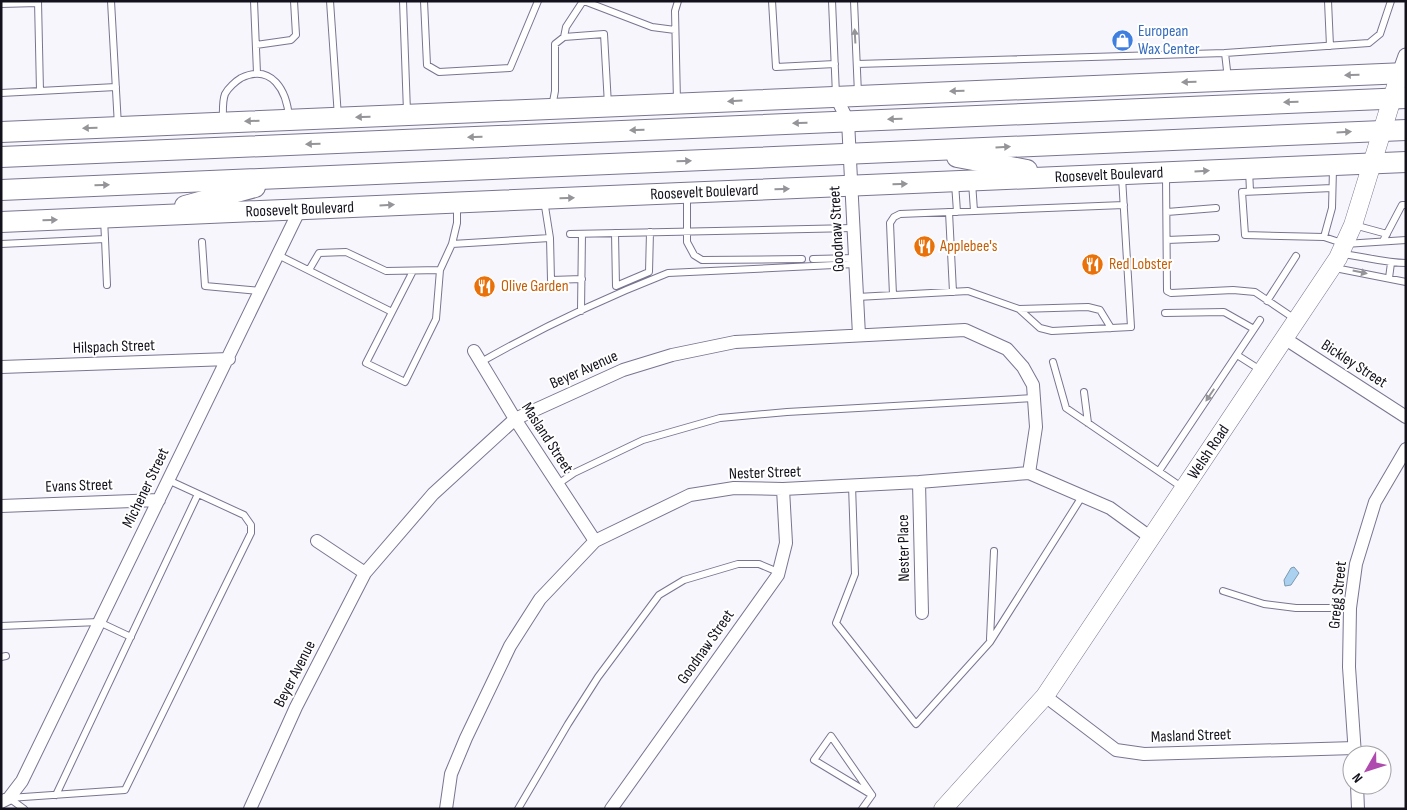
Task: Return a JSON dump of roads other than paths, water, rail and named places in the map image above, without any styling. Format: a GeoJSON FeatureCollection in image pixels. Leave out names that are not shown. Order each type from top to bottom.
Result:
{"type":"FeatureCollection","features":[{"type":"Feature","properties":{"kind":"highway"},"geometry":{"type":"LineString","coordinates":[[1,132],[1228,80],[1404,67]]}},
{"type":"Feature","properties":{"kind":"highway"},"geometry":{"type":"LineString","coordinates":[[994,90],[1107,110]]}},
{"type":"Feature","properties":{"kind":"highway"},"geometry":{"type":"LineString","coordinates":[[1,157],[1399,98]]}},
{"type":"Feature","properties":{"kind":"highway"},"geometry":{"type":"LineString","coordinates":[[220,148],[328,118]]}},
{"type":"Feature","properties":{"kind":"highway","name":"Roosevelt Boulevard"},"geometry":{"type":"LineString","coordinates":[[1,190],[1406,130]]}},
{"type":"Feature","properties":{"kind":"highway"},"geometry":{"type":"LineString","coordinates":[[923,151],[1062,177]]}},
{"type":"Feature","properties":{"kind":"highway","name":"Roosevelt Boulevard"},"geometry":{"type":"LineString","coordinates":[[1,222],[1406,162]]}},
{"type":"Feature","properties":{"kind":"highway"},"geometry":{"type":"LineString","coordinates":[[152,216],[289,178]]}},
{"type":"Feature","properties":{"kind":"main road","name":"Welsh Road"},"geometry":{"type":"LineString","coordinates":[[943,809],[1045,696],[1150,537],[1263,372],[1339,255],[1352,225],[1382,131],[1399,98],[1404,67]]}},
{"type":"Feature","properties":{"kind":"street","name":"Goodnaw Street"},"geometry":{"type":"LineString","coordinates":[[836,96],[848,121],[858,336]]}},
{"type":"Feature","properties":{"kind":"street","name":"Goodnaw Street"},"geometry":{"type":"LineString","coordinates":[[848,121],[858,96]]}},
{"type":"Feature","properties":{"kind":"street","name":"Michener Street"},"geometry":{"type":"LineString","coordinates":[[5,802],[22,781],[229,359],[300,209]]}},
{"type":"Feature","properties":{"kind":"street","name":"Beyer Avenue"},"geometry":{"type":"LineString","coordinates":[[250,809],[296,707],[365,573],[433,494],[515,419],[623,370],[672,355],[735,342],[965,330],[1008,349],[1033,385],[1036,427],[1029,472]]}},
{"type":"Feature","properties":{"kind":"street","name":"Bickley Street"},"geometry":{"type":"LineString","coordinates":[[1284,338],[1406,417]]}},
{"type":"Feature","properties":{"kind":"street","name":"Masland Street"},"geometry":{"type":"LineString","coordinates":[[478,356],[515,419],[595,541]]}},
{"type":"Feature","properties":{"kind":"street","name":"Hilspach Street"},"geometry":{"type":"LineString","coordinates":[[1,366],[229,359]]}},
{"type":"Feature","properties":{"kind":"street","name":"Gregg Street"},"geometry":{"type":"LineString","coordinates":[[1355,745],[1349,667],[1350,608],[1356,564],[1375,502],[1406,449]]}},
{"type":"Feature","properties":{"kind":"street","name":"Nester Street"},"geometry":{"type":"LineString","coordinates":[[446,809],[451,774],[466,738],[510,646],[540,599],[595,541],[690,495],[734,488],[783,489],[919,482],[1029,472],[1110,508],[1150,537]]}},
{"type":"Feature","properties":{"kind":"street","name":"Nester Place"},"geometry":{"type":"LineString","coordinates":[[919,482],[922,613]]}},
{"type":"Feature","properties":{"kind":"street","name":"Goodnaw Street"},"geometry":{"type":"LineString","coordinates":[[611,809],[778,572],[786,543],[783,489]]}},
{"type":"Feature","properties":{"kind":"street","name":"Evans Street"},"geometry":{"type":"LineString","coordinates":[[1,506],[159,500]]}},
{"type":"Feature","properties":{"kind":"street"},"geometry":{"type":"LineString","coordinates":[[317,541],[365,573]]}},
{"type":"Feature","properties":{"kind":"street","name":"Masland Street"},"geometry":{"type":"LineString","coordinates":[[1045,696],[1116,750],[1144,754],[1342,752]]}},
{"type":"Feature","properties":{"kind":"street"},"geometry":{"type":"LineString","coordinates":[[1357,795],[1358,809]]}},
{"type":"Feature","properties":{"kind":"lane"},"geometry":{"type":"LineString","coordinates":[[111,1],[118,127]]}},
{"type":"Feature","properties":{"kind":"lane"},"geometry":{"type":"LineString","coordinates":[[254,1],[257,73]]}},
{"type":"Feature","properties":{"kind":"lane"},"geometry":{"type":"LineString","coordinates":[[256,45],[291,40],[296,35],[294,1]]}},
{"type":"Feature","properties":{"kind":"lane"},"geometry":{"type":"LineString","coordinates":[[328,118],[330,1]]}},
{"type":"Feature","properties":{"kind":"lane"},"geometry":{"type":"LineString","coordinates":[[403,1],[407,115]]}},
{"type":"Feature","properties":{"kind":"lane"},"geometry":{"type":"LineString","coordinates":[[424,1],[427,65],[439,72],[510,68],[538,1]]}},
{"type":"Feature","properties":{"kind":"lane"},"geometry":{"type":"LineString","coordinates":[[564,37],[566,27],[583,1],[652,27],[675,30]]}},
{"type":"Feature","properties":{"kind":"lane"},"geometry":{"type":"LineString","coordinates":[[677,104],[675,11],[678,1]]}},
{"type":"Feature","properties":{"kind":"lane"},"geometry":{"type":"LineString","coordinates":[[772,1],[776,67],[835,64]]}},
{"type":"Feature","properties":{"kind":"lane"},"geometry":{"type":"LineString","coordinates":[[832,1],[836,96]]}},
{"type":"Feature","properties":{"kind":"lane"},"geometry":{"type":"LineString","coordinates":[[854,1],[858,96]]}},
{"type":"Feature","properties":{"kind":"lane"},"geometry":{"type":"LineString","coordinates":[[1328,1],[1330,46]]}},
{"type":"Feature","properties":{"kind":"lane"},"geometry":{"type":"LineString","coordinates":[[857,64],[1225,53],[1369,43],[1380,34],[1391,1]]}},
{"type":"Feature","properties":{"kind":"lane"},"geometry":{"type":"LineString","coordinates":[[1,4],[38,2],[40,91]]}},
{"type":"Feature","properties":{"kind":"lane"},"geometry":{"type":"LineString","coordinates":[[552,109],[555,91],[555,44],[564,37],[604,34],[608,106]]}},
{"type":"Feature","properties":{"kind":"lane"},"geometry":{"type":"LineString","coordinates":[[1225,53],[1228,80]]}},
{"type":"Feature","properties":{"kind":"lane"},"geometry":{"type":"LineString","coordinates":[[223,123],[225,95],[236,81],[257,73],[272,79],[280,88],[288,104],[289,120]]}},
{"type":"Feature","properties":{"kind":"lane"},"geometry":{"type":"LineString","coordinates":[[1,93],[116,87]]}},
{"type":"Feature","properties":{"kind":"lane"},"geometry":{"type":"LineString","coordinates":[[1324,237],[1332,208],[1333,165]]}},
{"type":"Feature","properties":{"kind":"lane"},"geometry":{"type":"LineString","coordinates":[[1249,168],[1250,191]]}},
{"type":"Feature","properties":{"kind":"lane"},"geometry":{"type":"LineString","coordinates":[[1166,172],[1167,291],[1171,293],[1233,290],[1255,292],[1296,320]]}},
{"type":"Feature","properties":{"kind":"lane"},"geometry":{"type":"LineString","coordinates":[[1019,309],[1040,328],[1052,331],[1131,327],[1122,174]]}},
{"type":"Feature","properties":{"kind":"lane"},"geometry":{"type":"LineString","coordinates":[[963,181],[974,211]]}},
{"type":"Feature","properties":{"kind":"lane"},"geometry":{"type":"LineString","coordinates":[[957,212],[963,181]]}},
{"type":"Feature","properties":{"kind":"lane"},"geometry":{"type":"LineString","coordinates":[[1332,188],[1242,192],[1245,235],[1324,237],[1339,255],[1346,268],[1406,282]]}},
{"type":"Feature","properties":{"kind":"lane"},"geometry":{"type":"LineString","coordinates":[[687,193],[687,242],[694,255],[702,260],[802,259]]}},
{"type":"Feature","properties":{"kind":"lane"},"geometry":{"type":"LineString","coordinates":[[544,199],[550,238],[551,280],[582,279]]}},
{"type":"Feature","properties":{"kind":"lane"},"geometry":{"type":"LineString","coordinates":[[413,271],[366,363],[405,382],[436,319],[440,270],[452,244],[457,224],[457,202]]}},
{"type":"Feature","properties":{"kind":"lane"},"geometry":{"type":"LineString","coordinates":[[893,295],[890,223],[894,217],[900,214],[1124,205]]}},
{"type":"Feature","properties":{"kind":"lane"},"geometry":{"type":"LineString","coordinates":[[1383,241],[1402,205],[1406,205]]}},
{"type":"Feature","properties":{"kind":"lane"},"geometry":{"type":"LineString","coordinates":[[1166,212],[1216,208]]}},
{"type":"Feature","properties":{"kind":"lane"},"geometry":{"type":"LineString","coordinates":[[949,212],[953,292]]}},
{"type":"Feature","properties":{"kind":"lane"},"geometry":{"type":"LineString","coordinates":[[104,218],[107,285]]}},
{"type":"Feature","properties":{"kind":"lane"},"geometry":{"type":"LineString","coordinates":[[1352,225],[1386,234]]}},
{"type":"Feature","properties":{"kind":"lane"},"geometry":{"type":"LineString","coordinates":[[570,234],[854,228]]}},
{"type":"Feature","properties":{"kind":"lane"},"geometry":{"type":"LineString","coordinates":[[615,233],[616,286],[649,272],[650,232]]}},
{"type":"Feature","properties":{"kind":"lane"},"geometry":{"type":"LineString","coordinates":[[581,311],[582,234]]}},
{"type":"Feature","properties":{"kind":"lane"},"geometry":{"type":"LineString","coordinates":[[452,244],[550,238]]}},
{"type":"Feature","properties":{"kind":"lane"},"geometry":{"type":"LineString","coordinates":[[1167,240],[1216,238]]}},
{"type":"Feature","properties":{"kind":"lane"},"geometry":{"type":"LineString","coordinates":[[1,244],[105,239]]}},
{"type":"Feature","properties":{"kind":"lane"},"geometry":{"type":"LineString","coordinates":[[1339,255],[1383,241],[1406,240]]}},
{"type":"Feature","properties":{"kind":"lane"},"geometry":{"type":"LineString","coordinates":[[202,242],[205,286],[261,291]]}},
{"type":"Feature","properties":{"kind":"lane"},"geometry":{"type":"LineString","coordinates":[[310,270],[319,253],[346,252],[386,271],[440,270]]}},
{"type":"Feature","properties":{"kind":"lane"},"geometry":{"type":"LineString","coordinates":[[278,255],[392,312]]}},
{"type":"Feature","properties":{"kind":"lane"},"geometry":{"type":"LineString","coordinates":[[1339,255],[1354,255],[1391,263],[1406,263]]}},
{"type":"Feature","properties":{"kind":"lane"},"geometry":{"type":"LineString","coordinates":[[1267,300],[1296,256]]}},
{"type":"Feature","properties":{"kind":"lane"},"geometry":{"type":"LineString","coordinates":[[813,259],[855,261]]}},
{"type":"Feature","properties":{"kind":"lane"},"geometry":{"type":"LineString","coordinates":[[478,356],[668,273],[855,261]]}},
{"type":"Feature","properties":{"kind":"lane"},"geometry":{"type":"LineString","coordinates":[[1389,278],[1391,263]]}},
{"type":"Feature","properties":{"kind":"lane"},"geometry":{"type":"LineString","coordinates":[[857,298],[968,291],[1019,309],[1088,306],[1100,310],[1112,328]]}},
{"type":"Feature","properties":{"kind":"lane"},"geometry":{"type":"LineString","coordinates":[[1165,313],[1224,312],[1254,328]]}},
{"type":"Feature","properties":{"kind":"lane"},"geometry":{"type":"LineString","coordinates":[[1159,472],[1260,320]]}},
{"type":"Feature","properties":{"kind":"lane"},"geometry":{"type":"LineString","coordinates":[[1237,354],[1263,372]]}},
{"type":"Feature","properties":{"kind":"lane"},"geometry":{"type":"LineString","coordinates":[[1053,362],[1066,408],[1184,488]]}},
{"type":"Feature","properties":{"kind":"lane"},"geometry":{"type":"LineString","coordinates":[[1084,392],[1088,423]]}},
{"type":"Feature","properties":{"kind":"lane"},"geometry":{"type":"LineString","coordinates":[[558,484],[574,473],[643,440],[720,418],[796,411],[1034,398]]}},
{"type":"Feature","properties":{"kind":"lane"},"geometry":{"type":"LineString","coordinates":[[5,802],[56,795],[125,790],[251,533],[251,525],[244,515],[168,480]]}},
{"type":"Feature","properties":{"kind":"lane"},"geometry":{"type":"LineString","coordinates":[[852,485],[855,574],[836,623],[916,724],[990,642],[1083,495]]}},
{"type":"Feature","properties":{"kind":"lane"},"geometry":{"type":"LineString","coordinates":[[56,795],[198,494]]}},
{"type":"Feature","properties":{"kind":"lane"},"geometry":{"type":"LineString","coordinates":[[990,642],[994,551]]}},
{"type":"Feature","properties":{"kind":"lane"},"geometry":{"type":"LineString","coordinates":[[518,809],[593,685],[659,595],[684,580],[738,564],[759,564],[778,572]]}},
{"type":"Feature","properties":{"kind":"lane"},"geometry":{"type":"LineString","coordinates":[[1223,591],[1272,605],[1296,608],[1350,608]]}},
{"type":"Feature","properties":{"kind":"lane"},"geometry":{"type":"LineString","coordinates":[[1,626],[99,622],[131,637]]}},
{"type":"Feature","properties":{"kind":"lane"},"geometry":{"type":"LineString","coordinates":[[831,736],[852,765],[872,795],[814,760],[831,736]]}},
{"type":"Feature","properties":{"kind":"lane"},"geometry":{"type":"LineString","coordinates":[[862,809],[872,795]]}},
{"type":"Feature","properties":{"kind":"lane"},"geometry":{"type":"LineString","coordinates":[[5,802],[24,809]]}},
{"type":"Feature","properties":{"kind":"water"},"geometry":{"type":"Polygon","coordinates":[[[1294,567],[1299,573],[1291,585],[1285,586],[1284,580],[1291,568],[1294,567]]]}},
{"type":"Feature","properties":{"kind":"place","name":"European Wax Center"},"geometry":{"type":"Point","coordinates":[1122,40]}},
{"type":"Feature","properties":{"kind":"place","name":"Applebee's"},"geometry":{"type":"Point","coordinates":[924,246]}},
{"type":"Feature","properties":{"kind":"place","name":"Red Lobster"},"geometry":{"type":"Point","coordinates":[1093,264]}},
{"type":"Feature","properties":{"kind":"place","name":"Olive Garden"},"geometry":{"type":"Point","coordinates":[485,286]}}]}
